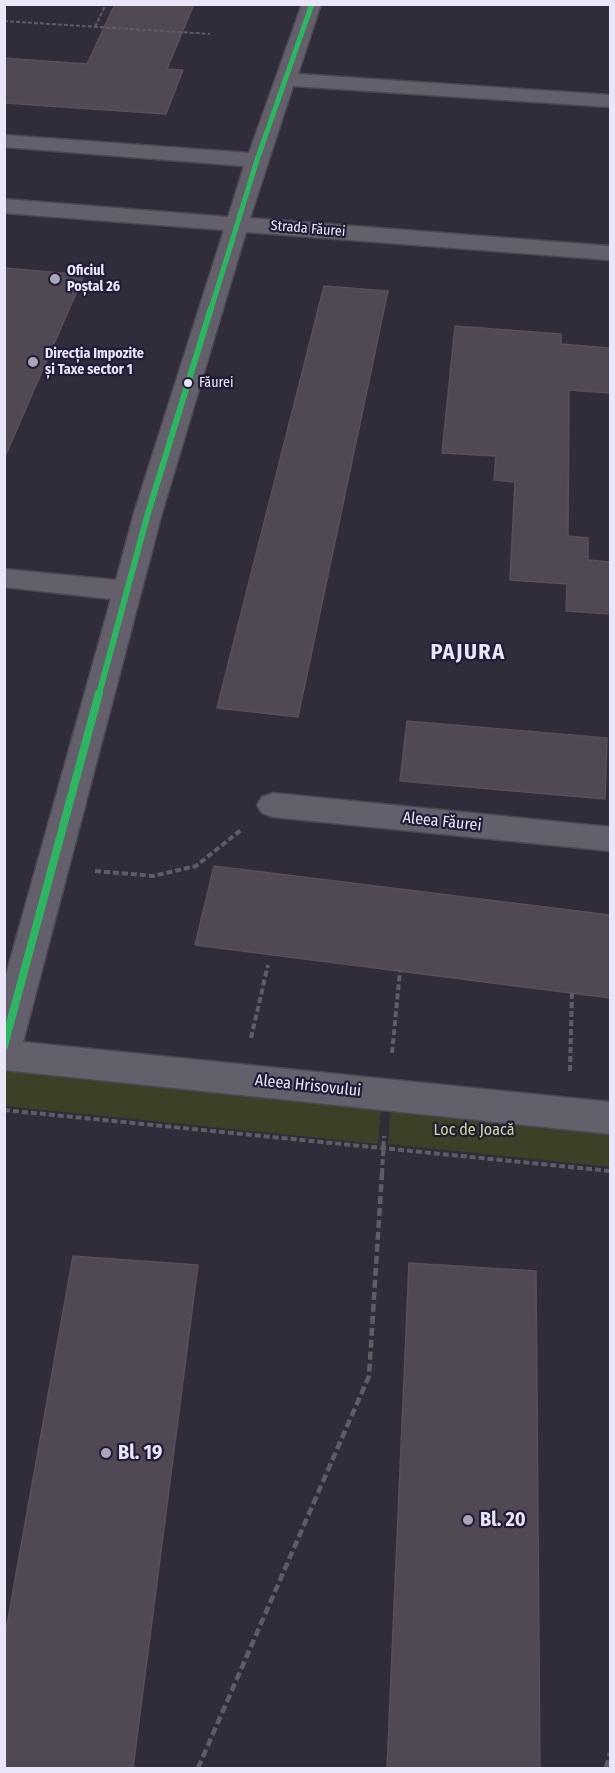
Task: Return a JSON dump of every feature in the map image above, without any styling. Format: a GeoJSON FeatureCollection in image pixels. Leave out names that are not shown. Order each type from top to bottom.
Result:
{"type":"FeatureCollection","features":[{"type":"Feature","properties":{"kind":"street"},"geometry":{"type":"LineString","coordinates":[[4,1048],[126,591],[257,160],[312,4]]}},
{"type":"Feature","properties":{"kind":"street"},"geometry":{"type":"LineString","coordinates":[[285,79],[610,101]]}},
{"type":"Feature","properties":{"kind":"street"},"geometry":{"type":"LineString","coordinates":[[4,141],[257,160]]}},
{"type":"Feature","properties":{"kind":"street","name":"Strada Făurei"},"geometry":{"type":"LineString","coordinates":[[4,206],[610,253]]}},
{"type":"Feature","properties":{"kind":"street"},"geometry":{"type":"LineString","coordinates":[[4,578],[126,591]]}},
{"type":"Feature","properties":{"kind":"street","name":"Aleea Făurei"},"geometry":{"type":"LineString","coordinates":[[273,805],[610,839]]}},
{"type":"Feature","properties":{"kind":"street","name":"Aleea Hrisovului"},"geometry":{"type":"LineString","coordinates":[[4,1055],[610,1118]]}},
{"type":"Feature","properties":{"kind":"path"},"geometry":{"type":"LineString","coordinates":[[95,27],[106,4]]}},
{"type":"Feature","properties":{"kind":"path"},"geometry":{"type":"LineString","coordinates":[[4,21],[210,34]]}},
{"type":"Feature","properties":{"kind":"path"},"geometry":{"type":"LineString","coordinates":[[52,867],[153,876],[196,866],[273,805]]}},
{"type":"Feature","properties":{"kind":"path"},"geometry":{"type":"LineString","coordinates":[[242,1080],[268,965]]}},
{"type":"Feature","properties":{"kind":"path"},"geometry":{"type":"LineString","coordinates":[[198,1768],[369,1376],[383,1148],[400,971]]}},
{"type":"Feature","properties":{"kind":"path"},"geometry":{"type":"LineString","coordinates":[[568,1113],[572,993]]}},
{"type":"Feature","properties":{"kind":"path"},"geometry":{"type":"LineString","coordinates":[[4,1110],[610,1171]]}},
{"type":"Feature","properties":{"kind":"path"},"geometry":{"type":"LineString","coordinates":[[606,1768],[610,1753]]}},
{"type":"Feature","properties":{"kind":"green space"},"geometry":{"type":"Polygon","coordinates":[[[8,1061],[382,1099],[378,1144],[5,1106],[5,1078],[8,1061]]]}},
{"type":"Feature","properties":{"kind":"green space","name":"Loc de Joacă"},"geometry":{"type":"Polygon","coordinates":[[[391,1100],[610,1122],[610,1167],[388,1144],[391,1100]]]}},
{"type":"Feature","properties":{"kind":"building"},"geometry":{"type":"Polygon","coordinates":[[[115,4],[194,4],[167,69],[183,70],[166,114],[4,103],[4,58],[87,64],[115,4]]]}},
{"type":"Feature","properties":{"kind":"building"},"geometry":{"type":"Polygon","coordinates":[[[4,268],[84,275],[4,459],[4,268]]]}},
{"type":"Feature","properties":{"kind":"building"},"geometry":{"type":"Polygon","coordinates":[[[324,286],[388,291],[298,717],[217,708],[324,286]]]}},
{"type":"Feature","properties":{"kind":"building"},"geometry":{"type":"Polygon","coordinates":[[[455,326],[561,334],[561,344],[610,348],[610,393],[569,390],[568,536],[588,538],[588,560],[610,562],[610,614],[566,611],[567,584],[510,580],[515,482],[494,480],[496,456],[442,453],[455,326]]]}},
{"type":"Feature","properties":{"kind":"building"},"geometry":{"type":"Polygon","coordinates":[[[407,721],[607,738],[605,799],[400,781],[407,721]]]}},
{"type":"Feature","properties":{"kind":"building"},"geometry":{"type":"Polygon","coordinates":[[[214,866],[610,915],[610,998],[195,945],[214,866]]]}},
{"type":"Feature","properties":{"kind":"building","name":"Bl. 19"},"geometry":{"type":"Polygon","coordinates":[[[73,1256],[198,1265],[133,1768],[4,1768],[4,1641],[73,1256]]]}},
{"type":"Feature","properties":{"kind":"building","name":"Bl. 20"},"geometry":{"type":"Polygon","coordinates":[[[409,1263],[536,1271],[540,1768],[387,1768],[409,1263]]]}},
{"type":"Feature","properties":{"kind":"transit line"},"geometry":{"type":"LineString","coordinates":[[4,1046],[148,513],[257,160],[312,4]]}},
{"type":"Feature","properties":{"kind":"place","name":"Oficiul Poștal 26"},"geometry":{"type":"Point","coordinates":[55,279]}},
{"type":"Feature","properties":{"kind":"place","name":"Direcția Impozite și Taxe sector 1"},"geometry":{"type":"Point","coordinates":[33,362]}},
{"type":"Feature","properties":{"kind":"place","name":"Făurei"},"geometry":{"type":"Point","coordinates":[188,383]}},
{"type":"Feature","properties":{"kind":"place","name":"Bl. 19"},"geometry":{"type":"Point","coordinates":[106,1453]}},
{"type":"Feature","properties":{"kind":"place","name":"Bl. 20"},"geometry":{"type":"Point","coordinates":[468,1520]}},
{"type":"Feature","properties":{"kind":"district","name":"PAJURA"},"geometry":{"type":"Point","coordinates":[468,653]}}]}
